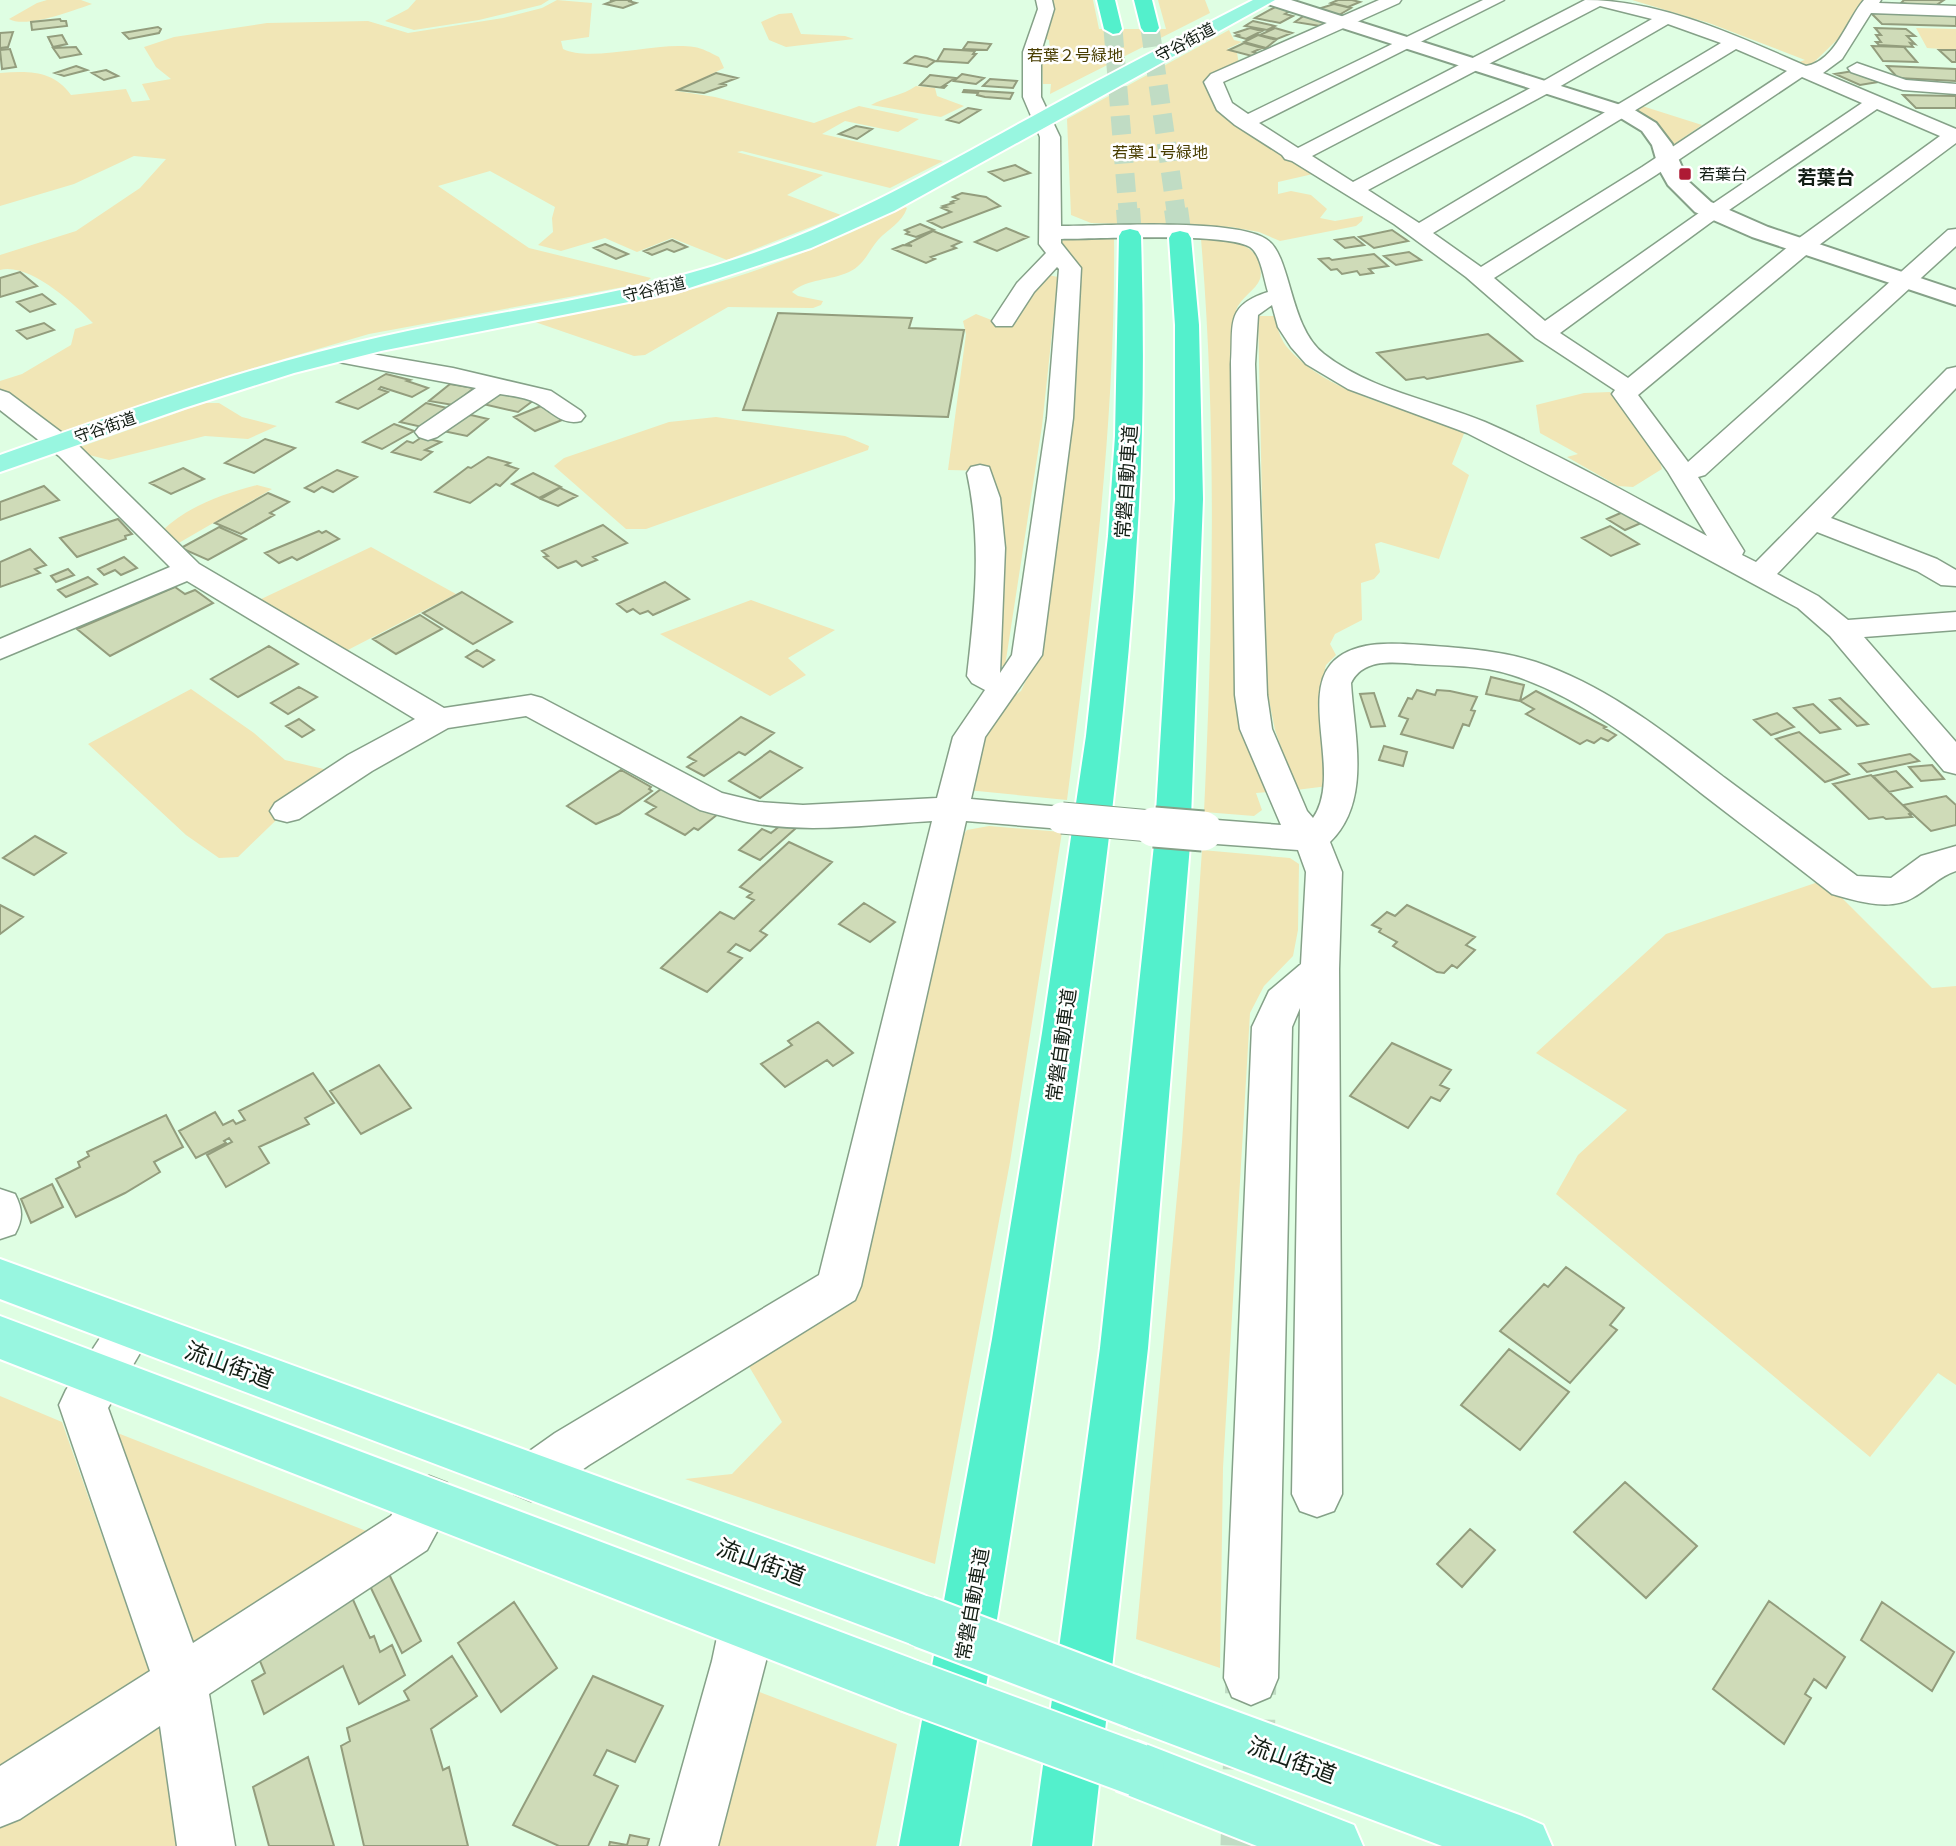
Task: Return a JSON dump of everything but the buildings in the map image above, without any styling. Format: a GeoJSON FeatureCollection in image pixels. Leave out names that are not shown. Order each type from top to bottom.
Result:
{"type":"FeatureCollection","features":[{"type":"Feature","properties":{"kind":"highway"},"geometry":{"type":"LineString","coordinates":[[1107,0],[1113,29]]}},
{"type":"Feature","properties":{"kind":"highway"},"geometry":{"type":"LineString","coordinates":[[1143,0],[1150,28]]}},
{"type":"Feature","properties":{"kind":"highway","name":"常磐自動車道"},"geometry":{"type":"LineString","coordinates":[[929,1846],[1018,1339],[1091,837],[1127,494],[1133,326],[1130,236]]}},
{"type":"Feature","properties":{"kind":"highway"},"geometry":{"type":"LineString","coordinates":[[1062,1846],[1124,1348],[1172,845],[1189,499],[1187,325],[1180,239]]}},
{"type":"Feature","properties":{"kind":"main road","name":"守谷街道"},"geometry":{"type":"LineString","coordinates":[[0,464],[233,383],[338,355],[621,297],[714,274],[855,221],[1266,0]]}},
{"type":"Feature","properties":{"kind":"main road","name":"流山街道"},"geometry":{"type":"LineString","coordinates":[[0,1279],[1522,1846]]}},
{"type":"Feature","properties":{"kind":"main road"},"geometry":{"type":"LineString","coordinates":[[0,1337],[1333,1846]]}},
{"type":"Feature","properties":{"kind":"street"},"geometry":{"type":"LineString","coordinates":[[531,1478],[572,1449],[839,1286],[973,728],[976,719],[1018,675],[1027,655],[1060,418],[1070,268],[1054,242],[1050,137],[1032,97],[1032,52],[1045,9],[1044,0]]}},
{"type":"Feature","properties":{"kind":"street"},"geometry":{"type":"LineString","coordinates":[[1274,0],[1618,111],[1649,127],[1662,144],[1670,169],[1679,185],[1696,202],[1714,212],[1760,232],[1956,298]]}},
{"type":"Feature","properties":{"kind":"street"},"geometry":{"type":"LineString","coordinates":[[1393,0],[1213,82],[1223,106],[1292,155],[1401,220],[1480,277],[1544,333],[1618,383],[1631,388]]}},
{"type":"Feature","properties":{"kind":"street"},"geometry":{"type":"LineString","coordinates":[[1242,121],[1252,119],[1496,0]]}},
{"type":"Feature","properties":{"kind":"street"},"geometry":{"type":"LineString","coordinates":[[1292,155],[1305,152],[1597,0],[1667,18],[1735,42],[1806,70],[1955,136]]}},
{"type":"Feature","properties":{"kind":"street"},"geometry":{"type":"LineString","coordinates":[[1480,277],[1797,72],[1820,68],[1848,39],[1869,4],[1956,11]]}},
{"type":"Feature","properties":{"kind":"street"},"geometry":{"type":"LineString","coordinates":[[1351,191],[1546,87],[1667,18]]}},
{"type":"Feature","properties":{"kind":"street"},"geometry":{"type":"LineString","coordinates":[[1417,233],[1735,42]]}},
{"type":"Feature","properties":{"kind":"street"},"geometry":{"type":"LineString","coordinates":[[1829,59],[1903,85],[1956,89]]}},
{"type":"Feature","properties":{"kind":"street"},"geometry":{"type":"LineString","coordinates":[[1544,333],[1714,212],[1878,102]]}},
{"type":"Feature","properties":{"kind":"street"},"geometry":{"type":"LineString","coordinates":[[1721,556],[1730,551],[1681,471],[1625,394],[1803,246],[1955,136]]}},
{"type":"Feature","properties":{"kind":"street"},"geometry":{"type":"LineString","coordinates":[[1054,242],[1221,233],[1249,239],[1263,247],[1290,327],[1298,342],[1332,371],[1357,384],[1476,428],[1610,495],[1808,602],[1841,630],[1956,763]]}},
{"type":"Feature","properties":{"kind":"street"},"geometry":{"type":"LineString","coordinates":[[1681,471],[1696,469],[1956,235]]}},
{"type":"Feature","properties":{"kind":"street"},"geometry":{"type":"LineString","coordinates":[[1004,321],[1054,242]]}},
{"type":"Feature","properties":{"kind":"street"},"geometry":{"type":"LineString","coordinates":[[1281,295],[1256,303],[1246,313],[1243,364],[1248,666],[1260,739],[1292,816],[1312,839],[1324,872],[1320,969],[1317,1494]]}},
{"type":"Feature","properties":{"kind":"street"},"geometry":{"type":"LineString","coordinates":[[338,355],[542,396],[572,416]]}},
{"type":"Feature","properties":{"kind":"street"},"geometry":{"type":"LineString","coordinates":[[1759,576],[1956,374]]}},
{"type":"Feature","properties":{"kind":"street"},"geometry":{"type":"LineString","coordinates":[[428,432],[496,385]]}},
{"type":"Feature","properties":{"kind":"street"},"geometry":{"type":"LineString","coordinates":[[0,398],[59,443],[189,570],[439,719]]}},
{"type":"Feature","properties":{"kind":"street"},"geometry":{"type":"LineString","coordinates":[[980,473],[988,502],[992,554],[983,676],[1004,688]]}},
{"type":"Feature","properties":{"kind":"street"},"geometry":{"type":"LineString","coordinates":[[1814,521],[1927,565],[1954,579]]}},
{"type":"Feature","properties":{"kind":"street"},"geometry":{"type":"LineString","coordinates":[[0,650],[189,570]]}},
{"type":"Feature","properties":{"kind":"street"},"geometry":{"type":"LineString","coordinates":[[1841,630],[1956,621]]}},
{"type":"Feature","properties":{"kind":"street"},"geometry":{"type":"LineString","coordinates":[[1312,839],[1331,819],[1338,803],[1340,781],[1335,684],[1338,672],[1358,658],[1394,653],[1499,663],[1522,668],[1584,693],[1634,724],[1844,885],[1867,891],[1899,890],[1934,865],[1956,858]]}},
{"type":"Feature","properties":{"kind":"street"},"geometry":{"type":"LineString","coordinates":[[287,811],[360,763],[439,719],[531,705],[712,802],[759,813],[803,816],[954,809],[1312,839]]}},
{"type":"Feature","properties":{"kind":"street"},"geometry":{"type":"LineString","coordinates":[[1251,1678],[1272,1027],[1283,1001],[1320,969]]}},
{"type":"Feature","properties":{"kind":"street"},"geometry":{"type":"LineString","coordinates":[[0,1207],[0,1221]]}},
{"type":"Feature","properties":{"kind":"street"},"geometry":{"type":"LineString","coordinates":[[131,1329],[83,1405],[180,1681],[206,1846]]}},
{"type":"Feature","properties":{"kind":"street"},"geometry":{"type":"LineString","coordinates":[[0,1798],[409,1533],[429,1500]]}},
{"type":"Feature","properties":{"kind":"street"},"geometry":{"type":"LineString","coordinates":[[689,1846],[739,1661],[746,1623]]}},
{"type":"Feature","properties":{"kind":"green space"},"geometry":{"type":"Polygon","coordinates":[[[47,0],[81,0],[92,4],[27,22],[9,19],[47,0]]]}},
{"type":"Feature","properties":{"kind":"green space"},"geometry":{"type":"Polygon","coordinates":[[[416,0],[549,0],[541,5],[479,20],[414,30],[385,21],[408,9],[416,0]]]}},
{"type":"Feature","properties":{"kind":"green space"},"geometry":{"type":"Polygon","coordinates":[[[557,0],[592,3],[589,37],[561,41],[563,49],[591,54],[679,46],[700,48],[719,57],[724,68],[677,91],[715,97],[814,123],[859,106],[919,119],[898,132],[845,121],[822,134],[943,161],[890,188],[742,151],[737,152],[823,175],[787,195],[841,215],[727,260],[672,238],[637,252],[605,238],[561,251],[538,245],[553,232],[552,218],[555,207],[490,171],[438,186],[529,248],[651,278],[645,283],[369,334],[233,374],[57,433],[0,390],[0,381],[22,374],[71,345],[75,329],[93,323],[63,295],[37,278],[11,269],[0,270],[0,255],[76,231],[140,188],[166,159],[134,156],[74,184],[0,206],[0,73],[40,74],[56,81],[71,95],[126,89],[132,102],[150,100],[142,84],[171,79],[156,67],[144,47],[174,37],[267,23],[368,21],[408,33],[503,18],[542,8],[557,0]]]}},
{"type":"Feature","properties":{"kind":"green space","name":"若葉２号緑地"},"geometry":{"type":"Polygon","coordinates":[[[1053,0],[1093,0],[1099,29],[1166,29],[1158,0],[1205,0],[1210,13],[1050,94],[1051,84],[1043,84],[1041,50],[1050,49],[1049,40],[1042,38],[1055,11],[1053,0]]]}},
{"type":"Feature","properties":{"kind":"green space"},"geometry":{"type":"Polygon","coordinates":[[[1632,0],[1866,0],[1852,15],[1840,37],[1811,65],[1796,63],[1805,60],[1709,23],[1632,0]]]}},
{"type":"Feature","properties":{"kind":"green space"},"geometry":{"type":"Polygon","coordinates":[[[792,13],[801,34],[845,36],[854,39],[786,47],[769,40],[761,22],[779,14],[792,13]]]}},
{"type":"Feature","properties":{"kind":"green space"},"geometry":{"type":"Polygon","coordinates":[[[1916,28],[1956,29],[1956,50],[1927,48],[1916,28]]]}},
{"type":"Feature","properties":{"kind":"green space","name":"若葉１号緑地"},"geometry":{"type":"Polygon","coordinates":[[[1229,30],[1234,40],[1242,42],[1227,49],[1237,53],[1239,64],[1206,84],[1278,152],[1313,174],[1278,182],[1278,194],[1291,191],[1311,195],[1327,209],[1320,218],[1335,221],[1363,216],[1362,221],[1356,226],[1280,241],[1259,232],[1231,227],[1091,223],[1071,215],[1067,119],[1229,30]]]}},
{"type":"Feature","properties":{"kind":"green space"},"geometry":{"type":"Polygon","coordinates":[[[916,86],[935,88],[937,96],[964,106],[941,117],[871,105],[916,86]]]}},
{"type":"Feature","properties":{"kind":"green space"},"geometry":{"type":"Polygon","coordinates":[[[1639,105],[1702,125],[1673,145],[1657,128],[1631,113],[1639,105]]]}},
{"type":"Feature","properties":{"kind":"green space"},"geometry":{"type":"Polygon","coordinates":[[[907,208],[902,218],[878,240],[854,269],[842,275],[805,284],[792,292],[798,296],[823,301],[821,305],[813,308],[728,307],[645,355],[634,356],[535,322],[697,288],[751,272],[803,253],[907,208]]]}},
{"type":"Feature","properties":{"kind":"green space"},"geometry":{"type":"Polygon","coordinates":[[[1114,236],[1114,307],[1106,448],[1093,589],[1067,800],[967,790],[994,710],[1021,691],[1036,659],[1079,274],[1060,243],[1067,237],[1114,236]]]}},
{"type":"Feature","properties":{"kind":"green space"},"geometry":{"type":"Polygon","coordinates":[[[1201,239],[1243,245],[1255,255],[1261,273],[1258,283],[1236,310],[1268,792],[1256,793],[1262,810],[1254,816],[1204,812],[1212,525],[1209,382],[1201,239]]]}},
{"type":"Feature","properties":{"kind":"green space"},"geometry":{"type":"Polygon","coordinates":[[[1048,275],[1058,277],[1042,426],[1005,666],[993,667],[1003,544],[991,471],[948,470],[966,334],[963,321],[976,314],[994,321],[1048,275]]]}},
{"type":"Feature","properties":{"kind":"green space"},"geometry":{"type":"Polygon","coordinates":[[[1258,316],[1274,316],[1286,346],[1303,363],[1324,377],[1370,399],[1465,431],[1452,464],[1469,475],[1439,559],[1381,542],[1375,544],[1380,572],[1374,579],[1361,583],[1362,620],[1335,634],[1330,644],[1336,655],[1326,665],[1324,673],[1328,786],[1296,790],[1275,730],[1266,685],[1258,316]]]}},
{"type":"Feature","properties":{"kind":"green space"},"geometry":{"type":"Polygon","coordinates":[[[1610,392],[1658,455],[1662,469],[1633,487],[1618,486],[1567,457],[1578,454],[1540,433],[1536,405],[1584,393],[1610,392]]]}},
{"type":"Feature","properties":{"kind":"green space"},"geometry":{"type":"Polygon","coordinates":[[[205,403],[219,403],[242,417],[277,426],[248,439],[205,436],[109,460],[77,452],[80,447],[205,403]]]}},
{"type":"Feature","properties":{"kind":"green space"},"geometry":{"type":"Polygon","coordinates":[[[716,417],[845,436],[869,446],[868,450],[646,529],[626,529],[554,466],[564,458],[669,422],[716,417]]]}},
{"type":"Feature","properties":{"kind":"green space"},"geometry":{"type":"Polygon","coordinates":[[[257,485],[272,489],[177,544],[163,530],[183,514],[207,502],[257,485]]]}},
{"type":"Feature","properties":{"kind":"green space"},"geometry":{"type":"Polygon","coordinates":[[[371,547],[456,594],[344,652],[257,601],[371,547]]]}},
{"type":"Feature","properties":{"kind":"green space"},"geometry":{"type":"Polygon","coordinates":[[[751,600],[835,630],[788,658],[806,675],[770,696],[660,634],[751,600]]]}},
{"type":"Feature","properties":{"kind":"green space"},"geometry":{"type":"Polygon","coordinates":[[[191,689],[254,733],[285,760],[328,770],[238,857],[219,858],[186,835],[88,744],[191,689]]]}},
{"type":"Feature","properties":{"kind":"green space"},"geometry":{"type":"Polygon","coordinates":[[[989,826],[1062,832],[1010,1162],[935,1564],[685,1479],[732,1474],[782,1422],[744,1358],[850,1295],[959,841],[967,830],[989,826]]]}},
{"type":"Feature","properties":{"kind":"green space"},"geometry":{"type":"Polygon","coordinates":[[[1202,850],[1290,858],[1299,864],[1298,930],[1293,956],[1264,986],[1250,1013],[1223,1468],[1220,1668],[1136,1639],[1182,1142],[1202,850]]]}},
{"type":"Feature","properties":{"kind":"green space"},"geometry":{"type":"Polygon","coordinates":[[[1824,880],[1932,988],[1956,986],[1956,1385],[1938,1373],[1870,1457],[1556,1194],[1578,1155],[1627,1110],[1536,1053],[1666,934],[1824,880]]]}},
{"type":"Feature","properties":{"kind":"green space"},"geometry":{"type":"Polygon","coordinates":[[[0,1396],[62,1422],[153,1681],[0,1782],[0,1396]]]}},
{"type":"Feature","properties":{"kind":"green space"},"geometry":{"type":"Polygon","coordinates":[[[115,1432],[379,1536],[191,1658],[115,1432]]]}},
{"type":"Feature","properties":{"kind":"green space"},"geometry":{"type":"Polygon","coordinates":[[[757,1691],[897,1744],[876,1846],[714,1846],[757,1691]]]}},
{"type":"Feature","properties":{"kind":"green space"},"geometry":{"type":"Polygon","coordinates":[[[159,1714],[184,1846],[0,1846],[0,1820],[159,1714]]]}},
{"type":"Feature","properties":{"kind":"tunnel"},"geometry":{"type":"LineString","coordinates":[[1150,28],[1176,211]]}},
{"type":"Feature","properties":{"kind":"tunnel"},"geometry":{"type":"LineString","coordinates":[[1113,29],[1128,211]]}},
{"type":"Feature","properties":{"kind":"tunnel"},"geometry":{"type":"LineString","coordinates":[[1128,209],[1130,236]]}},
{"type":"Feature","properties":{"kind":"tunnel"},"geometry":{"type":"LineString","coordinates":[[1176,209],[1180,238]]}},
{"type":"Feature","properties":{"kind":"tunnel"},"geometry":{"type":"LineString","coordinates":[[1246,1846],[1251,1678]]}},
{"type":"Feature","properties":{"kind":"place","name":"若葉台"},"geometry":{"type":"Point","coordinates":[1685,174]}},
{"type":"Feature","properties":{"kind":"district","name":"若葉台"},"geometry":{"type":"Point","coordinates":[1826,177]}}]}
